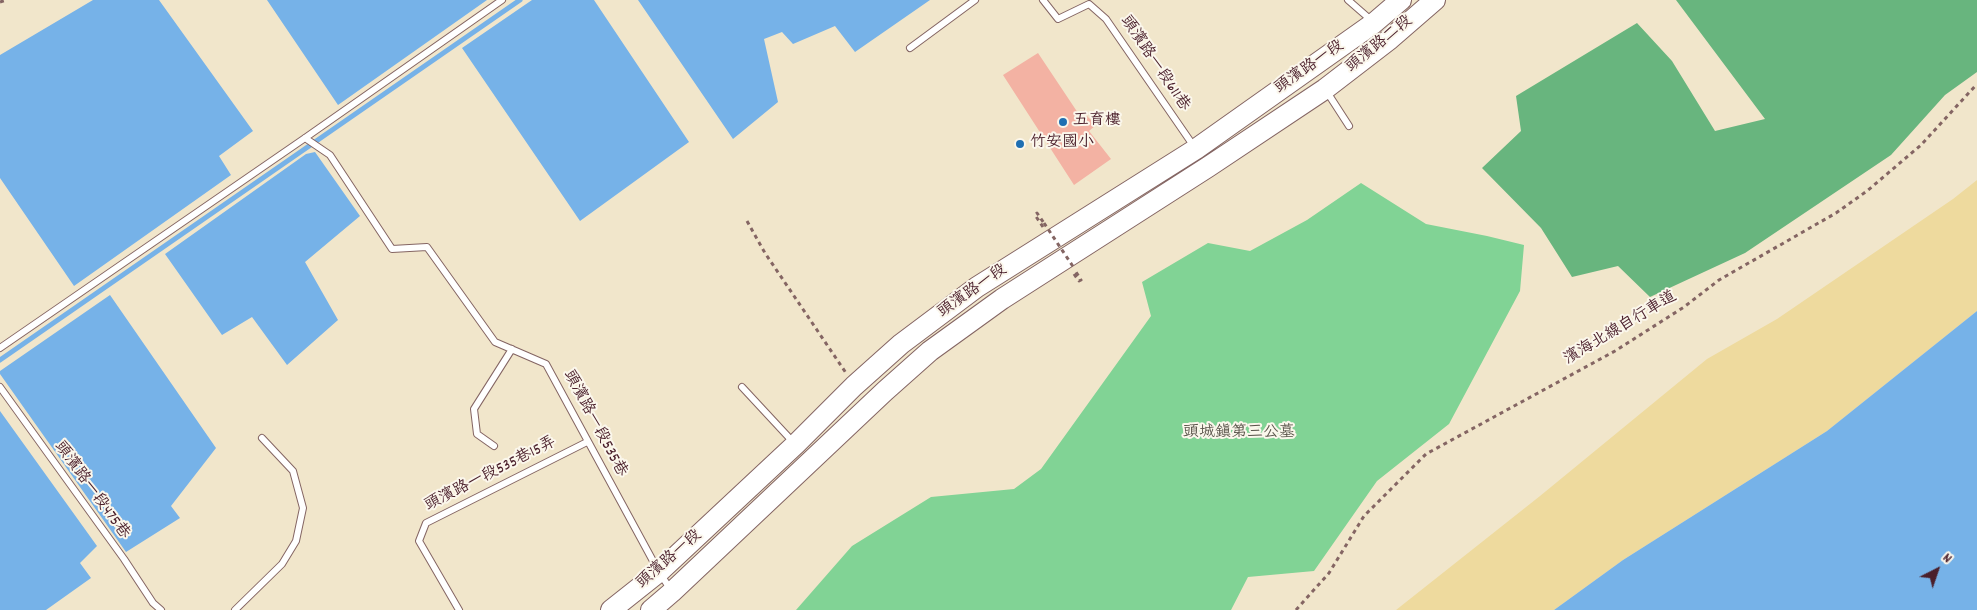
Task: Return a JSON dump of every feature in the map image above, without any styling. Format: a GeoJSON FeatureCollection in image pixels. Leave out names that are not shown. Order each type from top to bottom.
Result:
{"type":"FeatureCollection","features":[{"type":"Feature","properties":{"kind":"main road","name":"頭濱路二段"},"geometry":{"type":"LineString","coordinates":[[1374,23],[1401,0]]}},
{"type":"Feature","properties":{"kind":"main road","name":"頭濱路二段"},"geometry":{"type":"LineString","coordinates":[[1325,89],[1390,39],[1435,0]]}},
{"type":"Feature","properties":{"kind":"main road","name":"頭濱路一段"},"geometry":{"type":"LineString","coordinates":[[611,610],[649,601],[672,592],[930,351],[1002,299],[1146,207],[1202,158],[1374,23]]}},
{"type":"Feature","properties":{"kind":"main road","name":"頭濱路一段"},"geometry":{"type":"LineString","coordinates":[[649,601],[659,572],[796,444],[854,386],[901,344],[977,287],[1133,188],[1202,158],[1325,89]]}},
{"type":"Feature","properties":{"kind":"main road"},"geometry":{"type":"LineString","coordinates":[[1133,188],[1146,207]]}},
{"type":"Feature","properties":{"kind":"main road"},"geometry":{"type":"LineString","coordinates":[[1089,216],[1100,235]]}},
{"type":"Feature","properties":{"kind":"lane"},"geometry":{"type":"LineString","coordinates":[[0,348],[502,0]]}},
{"type":"Feature","properties":{"kind":"lane"},"geometry":{"type":"LineString","coordinates":[[910,48],[975,0]]}},
{"type":"Feature","properties":{"kind":"lane","name":"頭濱路一段611巷"},"geometry":{"type":"LineString","coordinates":[[1043,0],[1058,19],[1089,4],[1106,19],[1202,158]]}},
{"type":"Feature","properties":{"kind":"lane"},"geometry":{"type":"LineString","coordinates":[[1348,0],[1374,23]]}},
{"type":"Feature","properties":{"kind":"lane"},"geometry":{"type":"LineString","coordinates":[[1325,89],[1348,126]]}},
{"type":"Feature","properties":{"kind":"lane","name":"頭濱路一段535巷"},"geometry":{"type":"LineString","coordinates":[[305,138],[330,155],[392,250],[427,246],[495,342],[546,364],[587,442],[672,592]]}},
{"type":"Feature","properties":{"kind":"lane"},"geometry":{"type":"LineString","coordinates":[[494,446],[477,434],[474,409],[512,349]]}},
{"type":"Feature","properties":{"kind":"lane","name":"頭濱路一段475巷"},"geometry":{"type":"LineString","coordinates":[[0,387],[124,560],[153,604],[161,610]]}},
{"type":"Feature","properties":{"kind":"lane"},"geometry":{"type":"LineString","coordinates":[[742,387],[796,444]]}},
{"type":"Feature","properties":{"kind":"lane"},"geometry":{"type":"LineString","coordinates":[[235,610],[282,564],[296,542],[303,508],[293,471],[262,438]]}},
{"type":"Feature","properties":{"kind":"lane","name":"頭濱路一段535巷15弄"},"geometry":{"type":"LineString","coordinates":[[459,610],[419,542],[426,523],[587,442]]}},
{"type":"Feature","properties":{"kind":"path"},"geometry":{"type":"LineString","coordinates":[[0,2],[6,0]]}},
{"type":"Feature","properties":{"kind":"path","name":"濱海北線自行車道"},"geometry":{"type":"LineString","coordinates":[[1296,610],[1330,573],[1364,516],[1426,454],[1615,351],[1684,307],[1718,280],[1836,213],[1868,191],[1921,145],[1977,84]]}},
{"type":"Feature","properties":{"kind":"path"},"geometry":{"type":"LineString","coordinates":[[747,221],[765,253],[854,386]]}},
{"type":"Feature","properties":{"kind":"path"},"geometry":{"type":"LineString","coordinates":[[1042,222],[1073,270]]}},
{"type":"Feature","properties":{"kind":"green space"},"geometry":{"type":"Polygon","coordinates":[[[1676,0],[1977,0],[1977,72],[1945,95],[1891,155],[1745,253],[1650,297],[1618,266],[1572,277],[1541,228],[1482,168],[1521,131],[1516,96],[1637,23],[1672,61],[1715,131],[1765,119],[1676,0]]]}},
{"type":"Feature","properties":{"kind":"green space","name":"頭城鎮第三公墓"},"geometry":{"type":"Polygon","coordinates":[[[1361,183],[1426,224],[1524,245],[1520,291],[1449,424],[1377,481],[1314,571],[1248,577],[1231,610],[796,610],[852,546],[931,497],[1014,489],[1041,469],[1151,316],[1142,282],[1208,243],[1250,251],[1307,220],[1361,183]]]}},
{"type":"Feature","properties":{"kind":"sand"},"geometry":{"type":"Polygon","coordinates":[[[1977,180],[1977,311],[1827,431],[1623,560],[1554,610],[1396,610],[1540,496],[1707,359],[1777,319],[1953,199],[1977,180]]]}},
{"type":"Feature","properties":{"kind":"water"},"geometry":{"type":"Polygon","coordinates":[[[93,0],[159,0],[253,131],[219,156],[231,175],[74,286],[0,178],[0,55],[93,0]]]}},
{"type":"Feature","properties":{"kind":"water"},"geometry":{"type":"Polygon","coordinates":[[[267,0],[487,0],[338,105],[267,0]]]}},
{"type":"Feature","properties":{"kind":"water"},"geometry":{"type":"Polygon","coordinates":[[[532,0],[594,0],[689,142],[580,221],[462,48],[532,0]]]}},
{"type":"Feature","properties":{"kind":"water"},"geometry":{"type":"Polygon","coordinates":[[[638,0],[930,0],[855,52],[835,26],[793,44],[782,32],[764,39],[778,102],[733,139],[638,0]]]}},
{"type":"Feature","properties":{"kind":"water"},"geometry":{"type":"Polygon","coordinates":[[[315,152],[360,216],[305,262],[338,320],[287,365],[252,317],[222,335],[165,254],[306,154],[315,152]]]}},
{"type":"Feature","properties":{"kind":"water"},"geometry":{"type":"Polygon","coordinates":[[[110,295],[216,448],[171,506],[180,518],[126,552],[0,374],[0,371],[110,295]]]}},
{"type":"Feature","properties":{"kind":"water"},"geometry":{"type":"Polygon","coordinates":[[[1977,311],[1977,610],[1554,610],[1623,560],[1827,431],[1977,311]]]}},
{"type":"Feature","properties":{"kind":"water"},"geometry":{"type":"Polygon","coordinates":[[[0,411],[97,546],[80,563],[91,578],[46,610],[0,610],[0,411]]]}},
{"type":"Feature","properties":{"kind":"building","name":"五育樓"},"geometry":{"type":"Polygon","coordinates":[[[1038,53],[1082,119],[1087,116],[1096,125],[1089,131],[1111,159],[1074,185],[1003,75],[1038,53]]]}},
{"type":"Feature","properties":{"kind":"waterway"},"geometry":{"type":"LineString","coordinates":[[0,360],[520,0]]}},
{"type":"Feature","properties":{"kind":"place","name":"五育樓"},"geometry":{"type":"Point","coordinates":[1063,122]}},
{"type":"Feature","properties":{"kind":"place","name":"竹安國小"},"geometry":{"type":"Point","coordinates":[1020,144]}}]}
